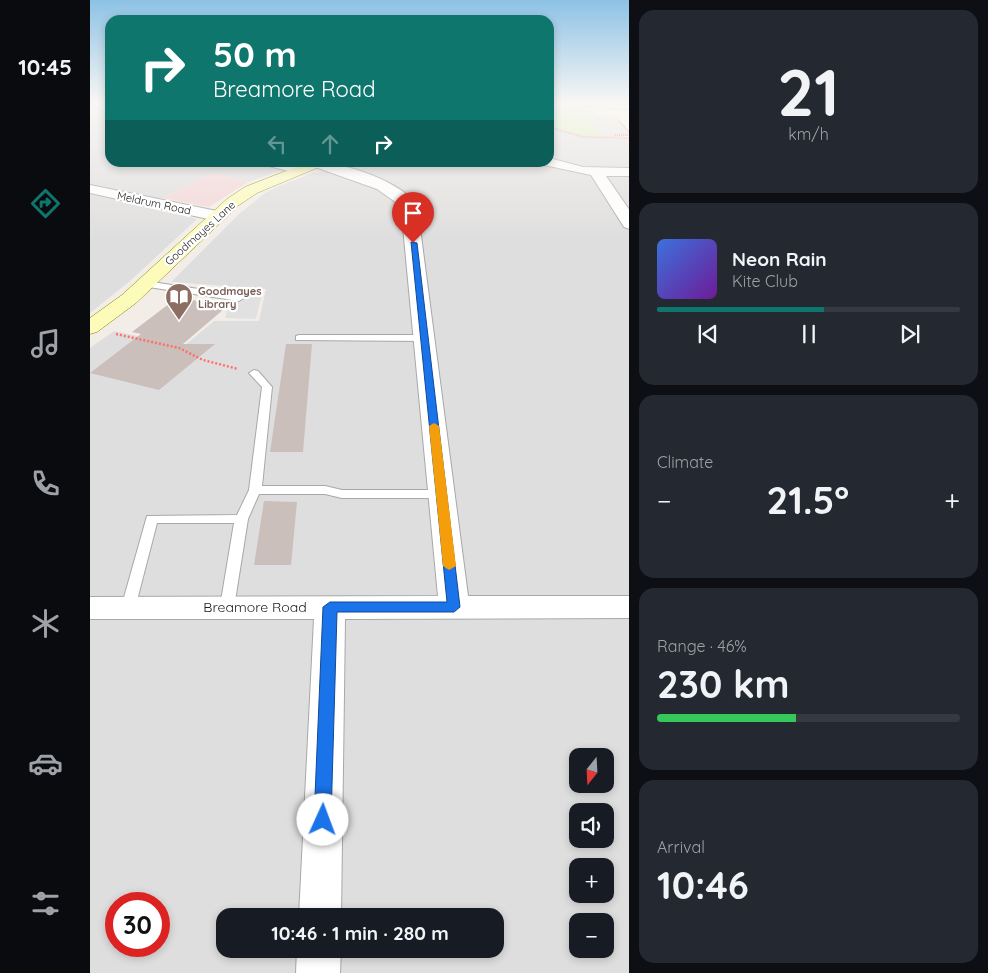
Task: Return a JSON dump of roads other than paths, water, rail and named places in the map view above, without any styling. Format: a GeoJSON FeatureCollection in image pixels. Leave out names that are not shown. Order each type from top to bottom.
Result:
{"type":"FeatureCollection","features":[{"type":"Feature","properties":{"kind":"main road","name":"Goodmayes Lane"},"geometry":{"type":"LineString","coordinates":[[92,325],[145,284],[218,216],[251,190],[312,167]]}},
{"type":"Feature","properties":{"kind":"street"},"geometry":{"type":"LineString","coordinates":[[554,164],[569,169],[596,172],[629,172]]}},
{"type":"Feature","properties":{"kind":"street"},"geometry":{"type":"LineString","coordinates":[[318,167],[391,191],[406,200],[424,338],[454,607]]}},
{"type":"Feature","properties":{"kind":"street"},"geometry":{"type":"LineString","coordinates":[[596,172],[629,224]]}},
{"type":"Feature","properties":{"kind":"street","name":"Meldrum Road"},"geometry":{"type":"LineString","coordinates":[[90,190],[218,216]]}},
{"type":"Feature","properties":{"kind":"street"},"geometry":{"type":"LineString","coordinates":[[320,908],[330,607]]}},
{"type":"Feature","properties":{"kind":"street","name":"Breamore Road"},"geometry":{"type":"LineString","coordinates":[[90,608],[629,607]]}},
{"type":"Feature","properties":{"kind":"street"},"geometry":{"type":"LineString","coordinates":[[318,973],[319,958]]}},
{"type":"Feature","properties":{"kind":"lane"},"geometry":{"type":"LineString","coordinates":[[145,284],[239,298]]}},
{"type":"Feature","properties":{"kind":"lane"},"geometry":{"type":"LineString","coordinates":[[299,338],[424,338]]}},
{"type":"Feature","properties":{"kind":"lane"},"geometry":{"type":"LineString","coordinates":[[227,607],[241,519],[255,490],[267,387],[254,373]]}},
{"type":"Feature","properties":{"kind":"lane"},"geometry":{"type":"LineString","coordinates":[[255,490],[325,490],[342,494],[442,494]]}},
{"type":"Feature","properties":{"kind":"lane"},"geometry":{"type":"LineString","coordinates":[[128,608],[152,519],[241,519]]}},
{"type":"Feature","properties":{"kind":"place","name":"Goodmayes Library"},"geometry":{"type":"Point","coordinates":[179,321]}}]}
